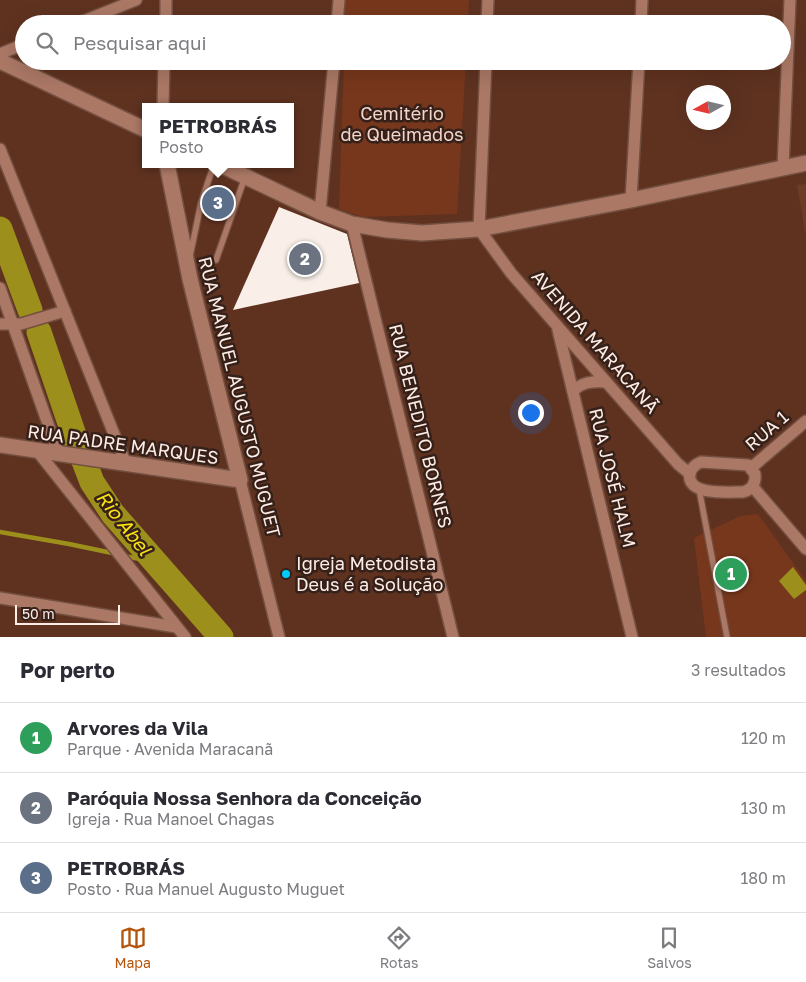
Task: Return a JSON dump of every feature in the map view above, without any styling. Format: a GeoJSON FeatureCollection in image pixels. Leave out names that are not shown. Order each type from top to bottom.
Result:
{"type":"FeatureCollection","features":[{"type":"Feature","properties":{"kind":"main road"},"geometry":{"type":"LineString","coordinates":[[0,61],[15,68]]}},
{"type":"Feature","properties":{"kind":"main road"},"geometry":{"type":"LineString","coordinates":[[19,70],[142,128]]}},
{"type":"Feature","properties":{"kind":"main road"},"geometry":{"type":"LineString","coordinates":[[228,168],[320,212],[352,224],[422,233],[479,229],[632,200],[806,163]]}},
{"type":"Feature","properties":{"kind":"main road","name":"RUA MANUEL AUGUSTO MUGUET"},"geometry":{"type":"LineString","coordinates":[[168,168],[188,268],[240,480]]}},
{"type":"Feature","properties":{"kind":"main road","name":"RUA PADRE MARQUES"},"geometry":{"type":"LineString","coordinates":[[0,445],[240,480]]}},
{"type":"Feature","properties":{"kind":"street"},"geometry":{"type":"LineString","coordinates":[[98,15],[136,0]]}},
{"type":"Feature","properties":{"kind":"street"},"geometry":{"type":"LineString","coordinates":[[166,0],[166,15]]}},
{"type":"Feature","properties":{"kind":"street"},"geometry":{"type":"LineString","coordinates":[[338,15],[339,0]]}},
{"type":"Feature","properties":{"kind":"street"},"geometry":{"type":"LineString","coordinates":[[487,15],[488,0]]}},
{"type":"Feature","properties":{"kind":"street"},"geometry":{"type":"LineString","coordinates":[[641,15],[642,0]]}},
{"type":"Feature","properties":{"kind":"street"},"geometry":{"type":"LineString","coordinates":[[789,15],[790,0]]}},
{"type":"Feature","properties":{"kind":"street"},"geometry":{"type":"LineString","coordinates":[[0,54],[15,48]]}},
{"type":"Feature","properties":{"kind":"street"},"geometry":{"type":"LineString","coordinates":[[163,103],[164,70]]}},
{"type":"Feature","properties":{"kind":"street"},"geometry":{"type":"LineString","coordinates":[[320,212],[333,70]]}},
{"type":"Feature","properties":{"kind":"street"},"geometry":{"type":"LineString","coordinates":[[479,229],[486,70]]}},
{"type":"Feature","properties":{"kind":"street"},"geometry":{"type":"LineString","coordinates":[[632,200],[639,70]]}},
{"type":"Feature","properties":{"kind":"street"},"geometry":{"type":"LineString","coordinates":[[783,168],[787,70]]}},
{"type":"Feature","properties":{"kind":"street"},"geometry":{"type":"LineString","coordinates":[[0,149],[65,311],[120,464]]}},
{"type":"Feature","properties":{"kind":"street","name":"RUA BENEDITO BORNES"},"geometry":{"type":"LineString","coordinates":[[352,224],[453,637]]}},
{"type":"Feature","properties":{"kind":"street","name":"AVENIDA MARACANÃ"},"geometry":{"type":"LineString","coordinates":[[479,229],[511,273],[557,328],[678,464],[690,474],[692,483],[699,489]]}},
{"type":"Feature","properties":{"kind":"street"},"geometry":{"type":"LineString","coordinates":[[0,288],[17,325],[62,455]]}},
{"type":"Feature","properties":{"kind":"street"},"geometry":{"type":"LineString","coordinates":[[0,324],[17,325],[65,311]]}},
{"type":"Feature","properties":{"kind":"street","name":"RUA JOSÉ HALM"},"geometry":{"type":"LineString","coordinates":[[557,328],[632,637]]}},
{"type":"Feature","properties":{"kind":"street"},"geometry":{"type":"LineString","coordinates":[[573,391],[585,383],[606,382]]}},
{"type":"Feature","properties":{"kind":"street","name":"RUA 1"},"geometry":{"type":"LineString","coordinates":[[752,468],[806,421]]}},
{"type":"Feature","properties":{"kind":"street"},"geometry":{"type":"LineString","coordinates":[[38,452],[185,637]]}},
{"type":"Feature","properties":{"kind":"street"},"geometry":{"type":"LineString","coordinates":[[690,474],[695,465],[704,462],[743,464],[752,468],[755,476],[753,487]]}},
{"type":"Feature","properties":{"kind":"street","name":"RUA MANUEL AUGUSTO MUGUET"},"geometry":{"type":"LineString","coordinates":[[240,480],[279,637]]}},
{"type":"Feature","properties":{"kind":"street"},"geometry":{"type":"LineString","coordinates":[[699,489],[743,492],[753,487]]}},
{"type":"Feature","properties":{"kind":"street"},"geometry":{"type":"LineString","coordinates":[[753,487],[806,549]]}},
{"type":"Feature","properties":{"kind":"street"},"geometry":{"type":"LineString","coordinates":[[0,598],[176,627]]}},
{"type":"Feature","properties":{"kind":"lane"},"geometry":{"type":"LineString","coordinates":[[188,268],[201,203],[213,168]]}},
{"type":"Feature","properties":{"kind":"lane"},"geometry":{"type":"LineString","coordinates":[[216,260],[245,176]]}},
{"type":"Feature","properties":{"kind":"lane"},"geometry":{"type":"LineString","coordinates":[[699,489],[727,637]]}},
{"type":"Feature","properties":{"kind":"shaded area"},"geometry":{"type":"Polygon","coordinates":[[[806,184],[806,237],[797,185],[806,184]]]}},
{"type":"Feature","properties":{"kind":"shaded area"},"geometry":{"type":"Polygon","coordinates":[[[793,567],[806,585],[806,590],[794,599],[779,581],[793,567]]]}},
{"type":"Feature","properties":{"kind":"green space"},"geometry":{"type":"Polygon","coordinates":[[[345,0],[469,0],[468,15],[345,15],[345,0]]]}},
{"type":"Feature","properties":{"kind":"green space","name":"Cemitério de Queimados"},"geometry":{"type":"Polygon","coordinates":[[[344,70],[465,70],[457,214],[363,217],[339,209],[344,70]]]}},
{"type":"Feature","properties":{"kind":"green space"},"geometry":{"type":"Polygon","coordinates":[[[758,514],[806,581],[806,637],[706,637],[694,538],[740,516],[758,514]]]}},
{"type":"Feature","properties":{"kind":"building"},"geometry":{"type":"Polygon","coordinates":[[[279,207],[347,234],[359,283],[233,310],[279,207]]]}},
{"type":"Feature","properties":{"kind":"waterway","name":"Rio Abel"},"geometry":{"type":"LineString","coordinates":[[0,229],[30,310]]}},
{"type":"Feature","properties":{"kind":"waterway","name":"Rio Abel"},"geometry":{"type":"LineString","coordinates":[[39,332],[92,482],[113,514],[221,637]]}},
{"type":"Feature","properties":{"kind":"waterway"},"geometry":{"type":"LineString","coordinates":[[0,532],[117,554]]}},
{"type":"Feature","properties":{"kind":"waterway"},"geometry":{"type":"LineString","coordinates":[[124,556],[156,562]]}},
{"type":"Feature","properties":{"kind":"place","name":"PETROBRÁS"},"geometry":{"type":"Point","coordinates":[218,203]}},
{"type":"Feature","properties":{"kind":"place","name":"Paróquia Nossa Senhora da Conceição"},"geometry":{"type":"Point","coordinates":[305,259]}},
{"type":"Feature","properties":{"kind":"place","name":"Igreja Metodista Deus é a Solução"},"geometry":{"type":"Point","coordinates":[286,574]}},
{"type":"Feature","properties":{"kind":"place","name":"Arvores da Vila"},"geometry":{"type":"Point","coordinates":[731,574]}}]}
